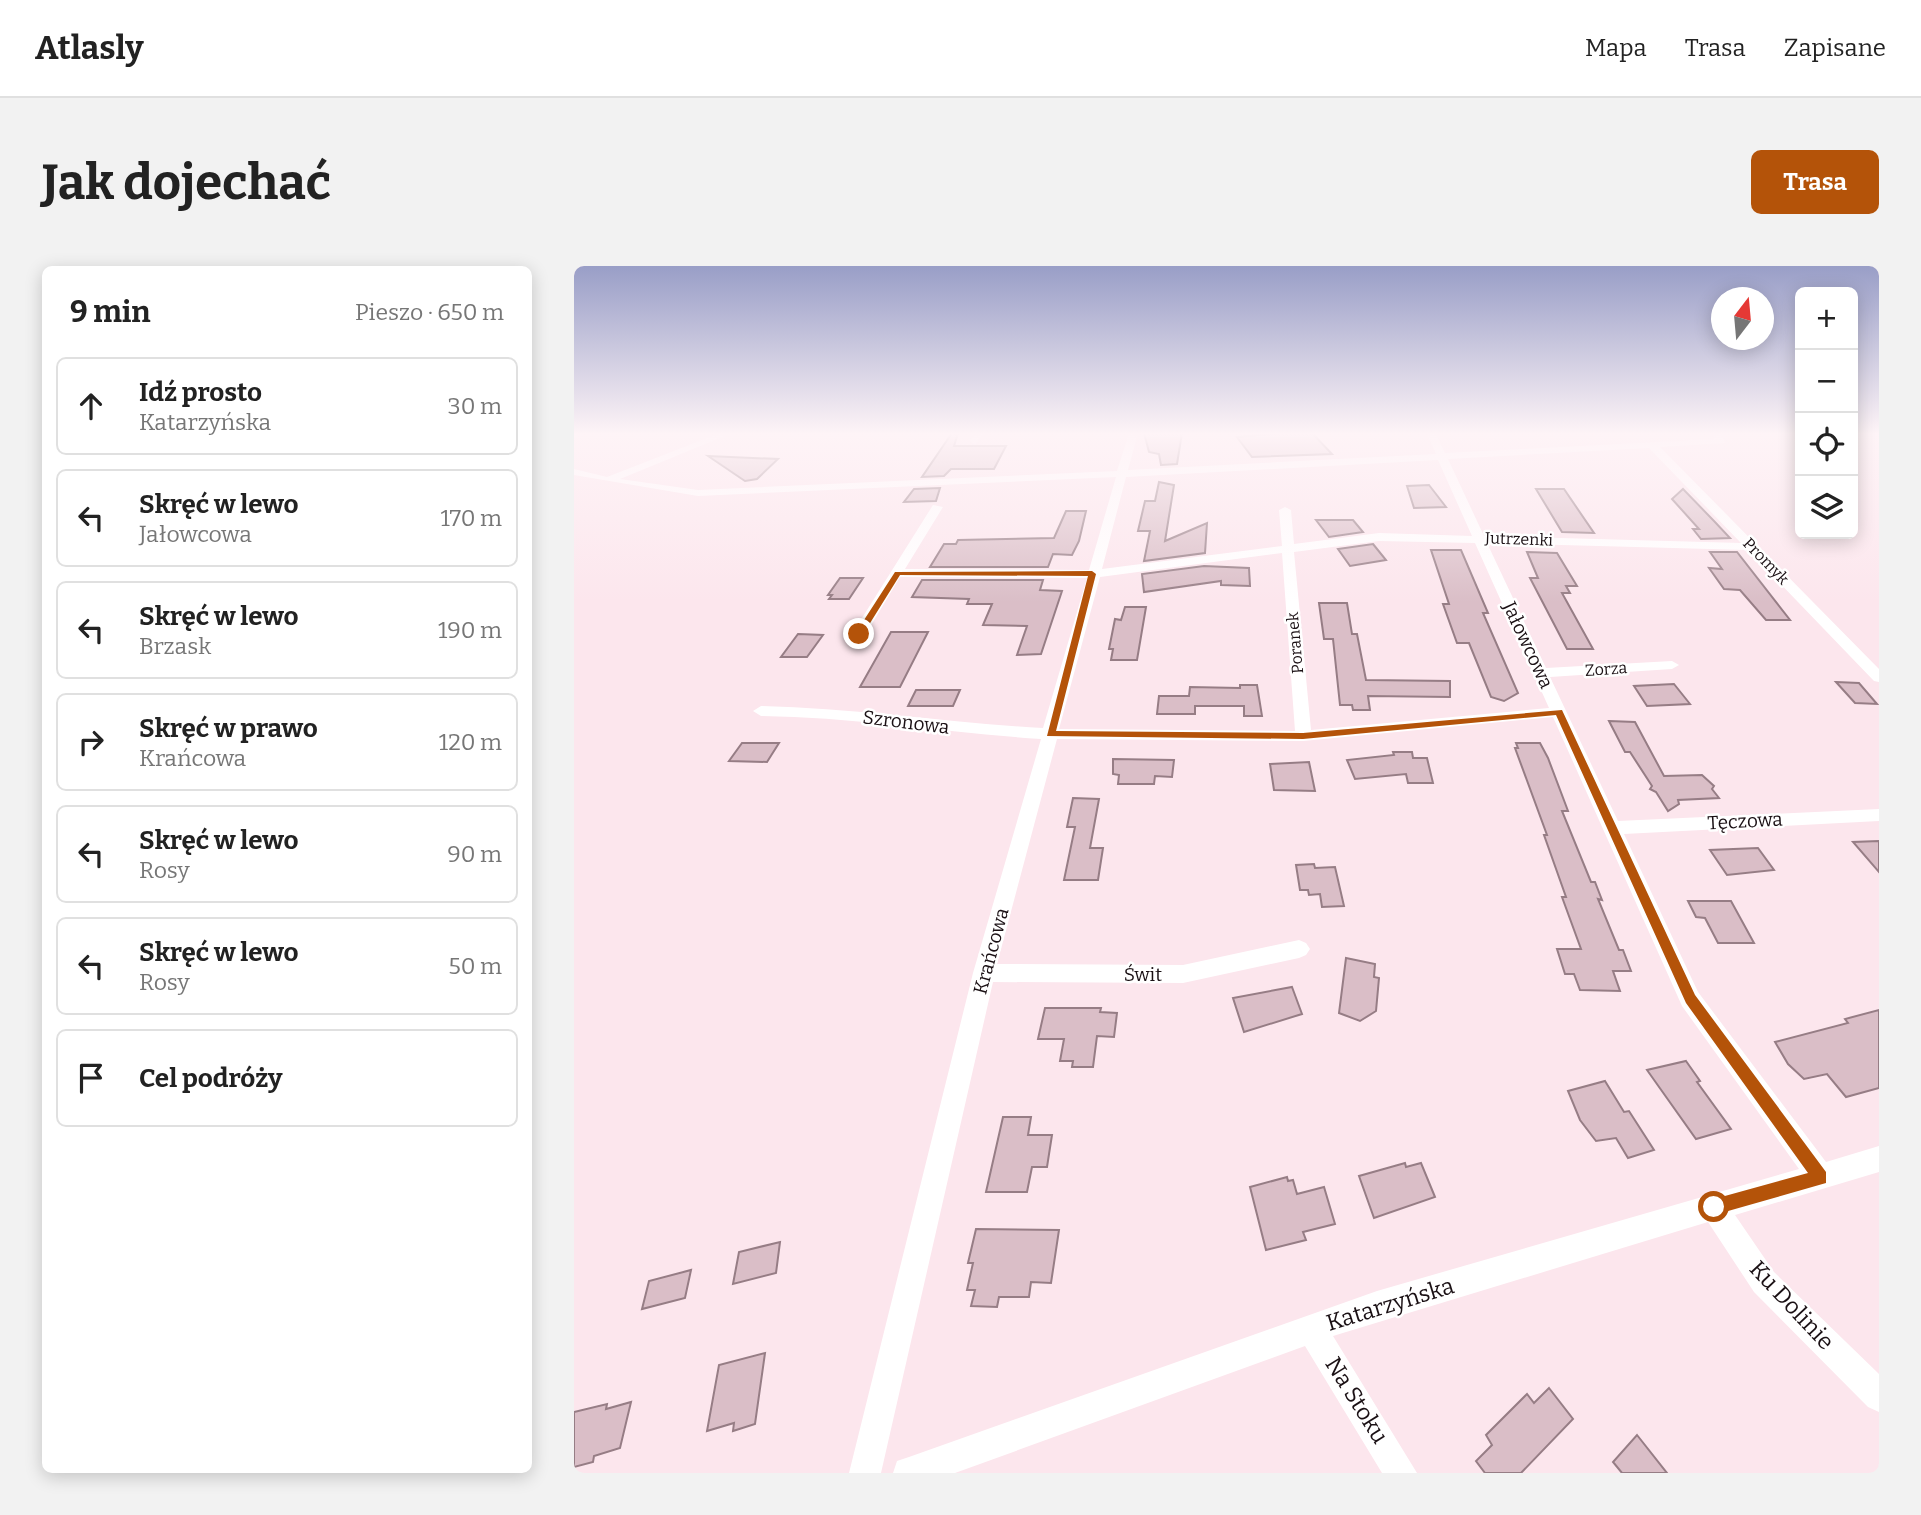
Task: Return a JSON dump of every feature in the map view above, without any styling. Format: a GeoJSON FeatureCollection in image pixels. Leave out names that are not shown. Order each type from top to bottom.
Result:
{"type":"FeatureCollection","features":[{"type":"Feature","properties":{"kind":"street"},"geometry":{"type":"LineString","coordinates":[[670,489],[698,493],[780,489]]}},
{"type":"Feature","properties":{"kind":"street","name":"Krańcowa"},"geometry":{"type":"LineString","coordinates":[[865,1473],[984,973],[1116,489]]}},
{"type":"Feature","properties":{"kind":"street","name":"Jałowcowa"},"geometry":{"type":"LineString","coordinates":[[1457,489],[1690,999],[1821,1177]]}},
{"type":"Feature","properties":{"kind":"street","name":"Promyk"},"geometry":{"type":"LineString","coordinates":[[1695,489],[1879,678]]}},
{"type":"Feature","properties":{"kind":"street"},"geometry":{"type":"LineString","coordinates":[[859,634],[937,508]]}},
{"type":"Feature","properties":{"kind":"street"},"geometry":{"type":"LineString","coordinates":[[1285,510],[1288,550]]}},
{"type":"Feature","properties":{"kind":"street","name":"Jutrzenki"},"geometry":{"type":"LineString","coordinates":[[897,573],[1092,574],[1379,537],[1752,547]]}},
{"type":"Feature","properties":{"kind":"street","name":"Poranek"},"geometry":{"type":"LineString","coordinates":[[1288,550],[1303,736]]}},
{"type":"Feature","properties":{"kind":"street","name":"Zorza"},"geometry":{"type":"LineString","coordinates":[[1541,673],[1672,665]]}},
{"type":"Feature","properties":{"kind":"street","name":"Szronowa"},"geometry":{"type":"LineString","coordinates":[[761,711],[826,712],[961,729],[1050,734]]}},
{"type":"Feature","properties":{"kind":"street"},"geometry":{"type":"LineString","coordinates":[[1050,734],[1303,736],[1559,712]]}},
{"type":"Feature","properties":{"kind":"street","name":"Tęczowa"},"geometry":{"type":"LineString","coordinates":[[1611,828],[1879,815]]}},
{"type":"Feature","properties":{"kind":"street","name":"Świt"},"geometry":{"type":"LineString","coordinates":[[984,973],[1183,974],[1299,949]]}},
{"type":"Feature","properties":{"kind":"street","name":"Katarzyńska"},"geometry":{"type":"LineString","coordinates":[[909,1473],[1311,1328],[1879,1159]]}},
{"type":"Feature","properties":{"kind":"street","name":"Ku Dolinie"},"geometry":{"type":"LineString","coordinates":[[1714,1207],[1764,1282],[1879,1396]]}},
{"type":"Feature","properties":{"kind":"street","name":"Na Stoku"},"geometry":{"type":"LineString","coordinates":[[1311,1328],[1401,1473]]}},
{"type":"Feature","properties":{"kind":"building"},"geometry":{"type":"Polygon","coordinates":[[[914,489],[940,489],[936,501],[904,502],[914,489]]]}},
{"type":"Feature","properties":{"kind":"building"},"geometry":{"type":"Polygon","coordinates":[[[1157,489],[1173,489],[1165,541],[1207,523],[1205,553],[1144,561],[1150,531],[1138,531],[1145,501],[1155,501],[1157,489]]]}},
{"type":"Feature","properties":{"kind":"building"},"geometry":{"type":"Polygon","coordinates":[[[1408,489],[1432,489],[1446,507],[1414,508],[1408,489]]]}},
{"type":"Feature","properties":{"kind":"building"},"geometry":{"type":"Polygon","coordinates":[[[1536,489],[1564,489],[1594,533],[1562,532],[1536,489]]]}},
{"type":"Feature","properties":{"kind":"building"},"geometry":{"type":"Polygon","coordinates":[[[1683,489],[1730,538],[1701,539],[1693,529],[1699,529],[1672,499],[1683,489]]]}},
{"type":"Feature","properties":{"kind":"building"},"geometry":{"type":"Polygon","coordinates":[[[1066,511],[1086,511],[1079,541],[1072,555],[1053,554],[1048,567],[930,567],[944,544],[956,544],[958,540],[1054,538],[1066,511]]]}},
{"type":"Feature","properties":{"kind":"building"},"geometry":{"type":"Polygon","coordinates":[[[1316,520],[1353,520],[1363,532],[1329,537],[1316,520]]]}},
{"type":"Feature","properties":{"kind":"building"},"geometry":{"type":"Polygon","coordinates":[[[1373,544],[1386,560],[1350,566],[1338,549],[1373,544]]]}},
{"type":"Feature","properties":{"kind":"building"},"geometry":{"type":"Polygon","coordinates":[[[1431,550],[1461,550],[1488,613],[1483,613],[1518,693],[1504,701],[1491,697],[1469,643],[1457,643],[1443,604],[1449,604],[1431,550]]]}},
{"type":"Feature","properties":{"kind":"building"},"geometry":{"type":"Polygon","coordinates":[[[1527,552],[1557,553],[1577,586],[1566,586],[1570,593],[1562,593],[1593,649],[1567,649],[1530,578],[1538,578],[1527,552]]]}},
{"type":"Feature","properties":{"kind":"building"},"geometry":{"type":"Polygon","coordinates":[[[1710,552],[1737,552],[1790,620],[1766,620],[1740,590],[1724,589],[1709,568],[1722,569],[1710,552]]]}},
{"type":"Feature","properties":{"kind":"building"},"geometry":{"type":"Polygon","coordinates":[[[1204,566],[1249,568],[1250,586],[1221,585],[1221,581],[1144,592],[1142,574],[1204,566]]]}},
{"type":"Feature","properties":{"kind":"building"},"geometry":{"type":"Polygon","coordinates":[[[840,578],[863,578],[849,599],[829,599],[832,595],[828,595],[840,578]]]}},
{"type":"Feature","properties":{"kind":"building"},"geometry":{"type":"Polygon","coordinates":[[[922,580],[1043,580],[1040,590],[1062,591],[1041,654],[1017,655],[1027,626],[983,625],[992,604],[967,604],[969,599],[912,597],[922,580]]]}},
{"type":"Feature","properties":{"kind":"building"},"geometry":{"type":"Polygon","coordinates":[[[1319,603],[1347,603],[1352,634],[1357,634],[1366,680],[1450,681],[1450,697],[1368,696],[1370,710],[1353,710],[1352,705],[1340,705],[1333,639],[1324,639],[1319,603]]]}},
{"type":"Feature","properties":{"kind":"building"},"geometry":{"type":"Polygon","coordinates":[[[1125,607],[1146,607],[1137,660],[1111,660],[1113,649],[1109,649],[1115,619],[1121,620],[1125,607]]]}},
{"type":"Feature","properties":{"kind":"building"},"geometry":{"type":"Polygon","coordinates":[[[891,632],[928,632],[900,687],[860,687],[891,632]]]}},
{"type":"Feature","properties":{"kind":"building"},"geometry":{"type":"Polygon","coordinates":[[[798,634],[823,635],[807,657],[781,657],[798,634]]]}},
{"type":"Feature","properties":{"kind":"building"},"geometry":{"type":"Polygon","coordinates":[[[1836,682],[1859,683],[1877,704],[1855,703],[1836,682]]]}},
{"type":"Feature","properties":{"kind":"building"},"geometry":{"type":"Polygon","coordinates":[[[1674,684],[1690,704],[1647,706],[1634,686],[1674,684]]]}},
{"type":"Feature","properties":{"kind":"building"},"geometry":{"type":"Polygon","coordinates":[[[1240,685],[1257,685],[1262,716],[1244,716],[1244,706],[1195,706],[1195,714],[1157,714],[1159,696],[1189,696],[1190,687],[1240,688],[1240,685]]]}},
{"type":"Feature","properties":{"kind":"building"},"geometry":{"type":"Polygon","coordinates":[[[916,690],[960,690],[953,706],[908,706],[916,690]]]}},
{"type":"Feature","properties":{"kind":"building"},"geometry":{"type":"Polygon","coordinates":[[[1609,721],[1635,722],[1664,776],[1702,775],[1714,786],[1712,789],[1719,798],[1678,800],[1679,804],[1668,811],[1656,792],[1650,789],[1652,786],[1630,752],[1625,752],[1609,721]]]}},
{"type":"Feature","properties":{"kind":"building"},"geometry":{"type":"Polygon","coordinates":[[[742,743],[779,743],[767,762],[729,761],[742,743]]]}},
{"type":"Feature","properties":{"kind":"building"},"geometry":{"type":"Polygon","coordinates":[[[1516,743],[1540,743],[1548,758],[1568,811],[1562,811],[1591,882],[1595,882],[1602,900],[1598,899],[1619,950],[1623,950],[1631,971],[1613,971],[1620,991],[1580,990],[1574,974],[1565,974],[1557,949],[1581,949],[1562,897],[1566,897],[1544,835],[1547,835],[1515,748],[1518,748],[1516,743]]]}},
{"type":"Feature","properties":{"kind":"building"},"geometry":{"type":"Polygon","coordinates":[[[1393,752],[1412,752],[1413,758],[1427,758],[1433,783],[1408,783],[1406,774],[1355,779],[1347,760],[1394,755],[1393,752]]]}},
{"type":"Feature","properties":{"kind":"building"},"geometry":{"type":"Polygon","coordinates":[[[1113,759],[1174,760],[1172,777],[1155,776],[1154,784],[1118,784],[1119,775],[1113,774],[1113,759]]]}},
{"type":"Feature","properties":{"kind":"building"},"geometry":{"type":"Polygon","coordinates":[[[1309,762],[1315,791],[1274,790],[1270,764],[1309,762]]]}},
{"type":"Feature","properties":{"kind":"building"},"geometry":{"type":"Polygon","coordinates":[[[1073,798],[1099,799],[1090,848],[1103,848],[1098,880],[1064,880],[1075,827],[1067,827],[1073,798]]]}},
{"type":"Feature","properties":{"kind":"building"},"geometry":{"type":"Polygon","coordinates":[[[1879,841],[1879,872],[1853,842],[1879,841]]]}},
{"type":"Feature","properties":{"kind":"building"},"geometry":{"type":"Polygon","coordinates":[[[1758,848],[1774,870],[1727,875],[1710,850],[1758,848]]]}},
{"type":"Feature","properties":{"kind":"building"},"geometry":{"type":"Polygon","coordinates":[[[1314,864],[1315,868],[1335,867],[1344,906],[1322,907],[1320,894],[1309,895],[1308,890],[1300,890],[1296,865],[1314,864]]]}},
{"type":"Feature","properties":{"kind":"building"},"geometry":{"type":"Polygon","coordinates":[[[1688,901],[1731,901],[1754,943],[1718,943],[1705,918],[1696,917],[1688,901]]]}},
{"type":"Feature","properties":{"kind":"building"},"geometry":{"type":"Polygon","coordinates":[[[1346,958],[1375,964],[1374,977],[1379,978],[1376,1011],[1360,1021],[1339,1013],[1346,958]]]}},
{"type":"Feature","properties":{"kind":"building"},"geometry":{"type":"Polygon","coordinates":[[[1292,987],[1302,1014],[1244,1032],[1233,998],[1292,987]]]}},
{"type":"Feature","properties":{"kind":"building"},"geometry":{"type":"Polygon","coordinates":[[[1045,1008],[1101,1008],[1100,1012],[1117,1013],[1114,1037],[1097,1036],[1093,1067],[1072,1067],[1073,1061],[1060,1061],[1064,1039],[1038,1039],[1045,1008]]]}},
{"type":"Feature","properties":{"kind":"building"},"geometry":{"type":"Polygon","coordinates":[[[1879,1010],[1879,1088],[1846,1097],[1827,1074],[1804,1079],[1788,1064],[1775,1042],[1848,1023],[1845,1019],[1879,1010]]]}},
{"type":"Feature","properties":{"kind":"building"},"geometry":{"type":"Polygon","coordinates":[[[1686,1061],[1700,1081],[1697,1082],[1731,1129],[1696,1139],[1647,1070],[1686,1061]]]}},
{"type":"Feature","properties":{"kind":"building"},"geometry":{"type":"Polygon","coordinates":[[[1605,1081],[1624,1112],[1629,1111],[1654,1150],[1628,1158],[1616,1138],[1596,1141],[1580,1120],[1568,1091],[1605,1081]]]}},
{"type":"Feature","properties":{"kind":"building"},"geometry":{"type":"Polygon","coordinates":[[[1003,1117],[1031,1117],[1028,1135],[1052,1135],[1047,1167],[1032,1167],[1027,1192],[986,1192],[1003,1117]]]}},
{"type":"Feature","properties":{"kind":"building"},"geometry":{"type":"Polygon","coordinates":[[[1405,1163],[1406,1167],[1421,1163],[1435,1197],[1374,1218],[1359,1176],[1405,1163]]]}},
{"type":"Feature","properties":{"kind":"building"},"geometry":{"type":"Polygon","coordinates":[[[1287,1177],[1288,1181],[1293,1180],[1297,1194],[1324,1187],[1335,1224],[1303,1232],[1306,1240],[1266,1250],[1250,1187],[1287,1177]]]}},
{"type":"Feature","properties":{"kind":"building"},"geometry":{"type":"Polygon","coordinates":[[[976,1229],[1059,1230],[1051,1283],[1031,1282],[1029,1297],[999,1297],[997,1307],[971,1306],[975,1290],[967,1290],[973,1263],[968,1263],[976,1229]]]}},
{"type":"Feature","properties":{"kind":"building"},"geometry":{"type":"Polygon","coordinates":[[[780,1242],[776,1273],[733,1284],[739,1252],[780,1242]]]}},
{"type":"Feature","properties":{"kind":"building"},"geometry":{"type":"Polygon","coordinates":[[[691,1270],[685,1298],[642,1309],[649,1281],[691,1270]]]}},
{"type":"Feature","properties":{"kind":"building"},"geometry":{"type":"Polygon","coordinates":[[[765,1353],[755,1424],[733,1431],[734,1423],[707,1431],[719,1365],[765,1353]]]}},
{"type":"Feature","properties":{"kind":"building"},"geometry":{"type":"Polygon","coordinates":[[[1549,1388],[1573,1419],[1521,1473],[1485,1473],[1476,1461],[1492,1445],[1486,1435],[1527,1394],[1534,1403],[1549,1388]]]}},
{"type":"Feature","properties":{"kind":"building"},"geometry":{"type":"Polygon","coordinates":[[[631,1402],[620,1448],[594,1456],[593,1462],[574,1467],[574,1412],[607,1404],[606,1409],[631,1402]]]}},
{"type":"Feature","properties":{"kind":"building"},"geometry":{"type":"Polygon","coordinates":[[[1637,1435],[1667,1473],[1622,1473],[1613,1462],[1637,1435]]]}},
{"type":"Feature","properties":{"kind":"route"},"geometry":{"type":"LineString","coordinates":[[859,634],[897,573],[1092,574],[1050,734],[1303,736],[1559,712],[1690,999],[1821,1177],[1714,1207]]}}]}
